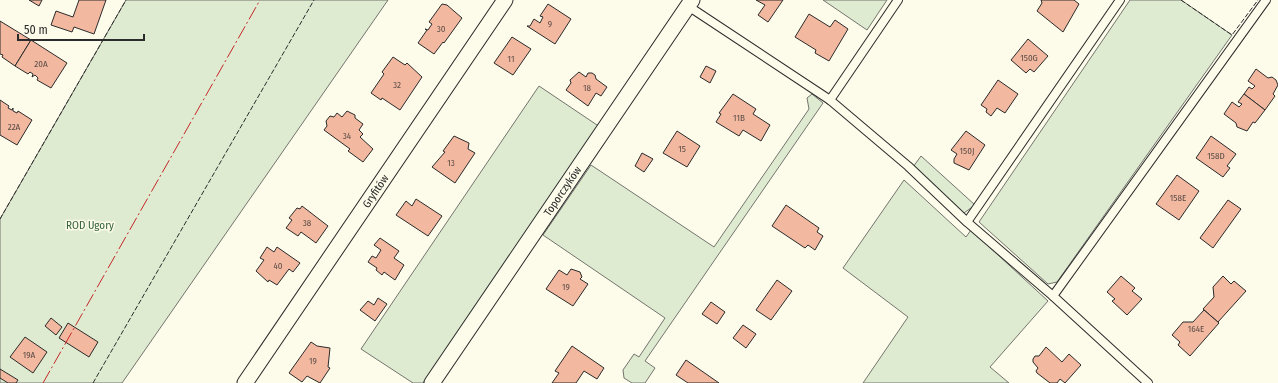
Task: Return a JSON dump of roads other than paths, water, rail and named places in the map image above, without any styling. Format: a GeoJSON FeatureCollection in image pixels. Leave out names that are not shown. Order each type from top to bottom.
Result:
{"type":"FeatureCollection","features":[{"type":"Feature","properties":{"kind":"street","name":"Gryfitów"},"geometry":{"type":"LineString","coordinates":[[245,383],[505,0]]}},
{"type":"Feature","properties":{"kind":"street","name":"Toporczyków"},"geometry":{"type":"LineString","coordinates":[[432,383],[690,3]]}},
{"type":"Feature","properties":{"kind":"lane"},"geometry":{"type":"LineString","coordinates":[[830,100],[898,0]]}},
{"type":"Feature","properties":{"kind":"lane"},"geometry":{"type":"LineString","coordinates":[[967,222],[1120,0]]}},
{"type":"Feature","properties":{"kind":"lane"},"geometry":{"type":"LineString","coordinates":[[1053,296],[1266,0]]}},
{"type":"Feature","properties":{"kind":"lane"},"geometry":{"type":"LineString","coordinates":[[690,3],[830,100],[908,166],[967,222],[1053,296],[1148,383]]}},
{"type":"Feature","properties":{"kind":"park label","name":"ROD Ugory"},"geometry":{"type":"Point","coordinates":[90,225]}}]}
